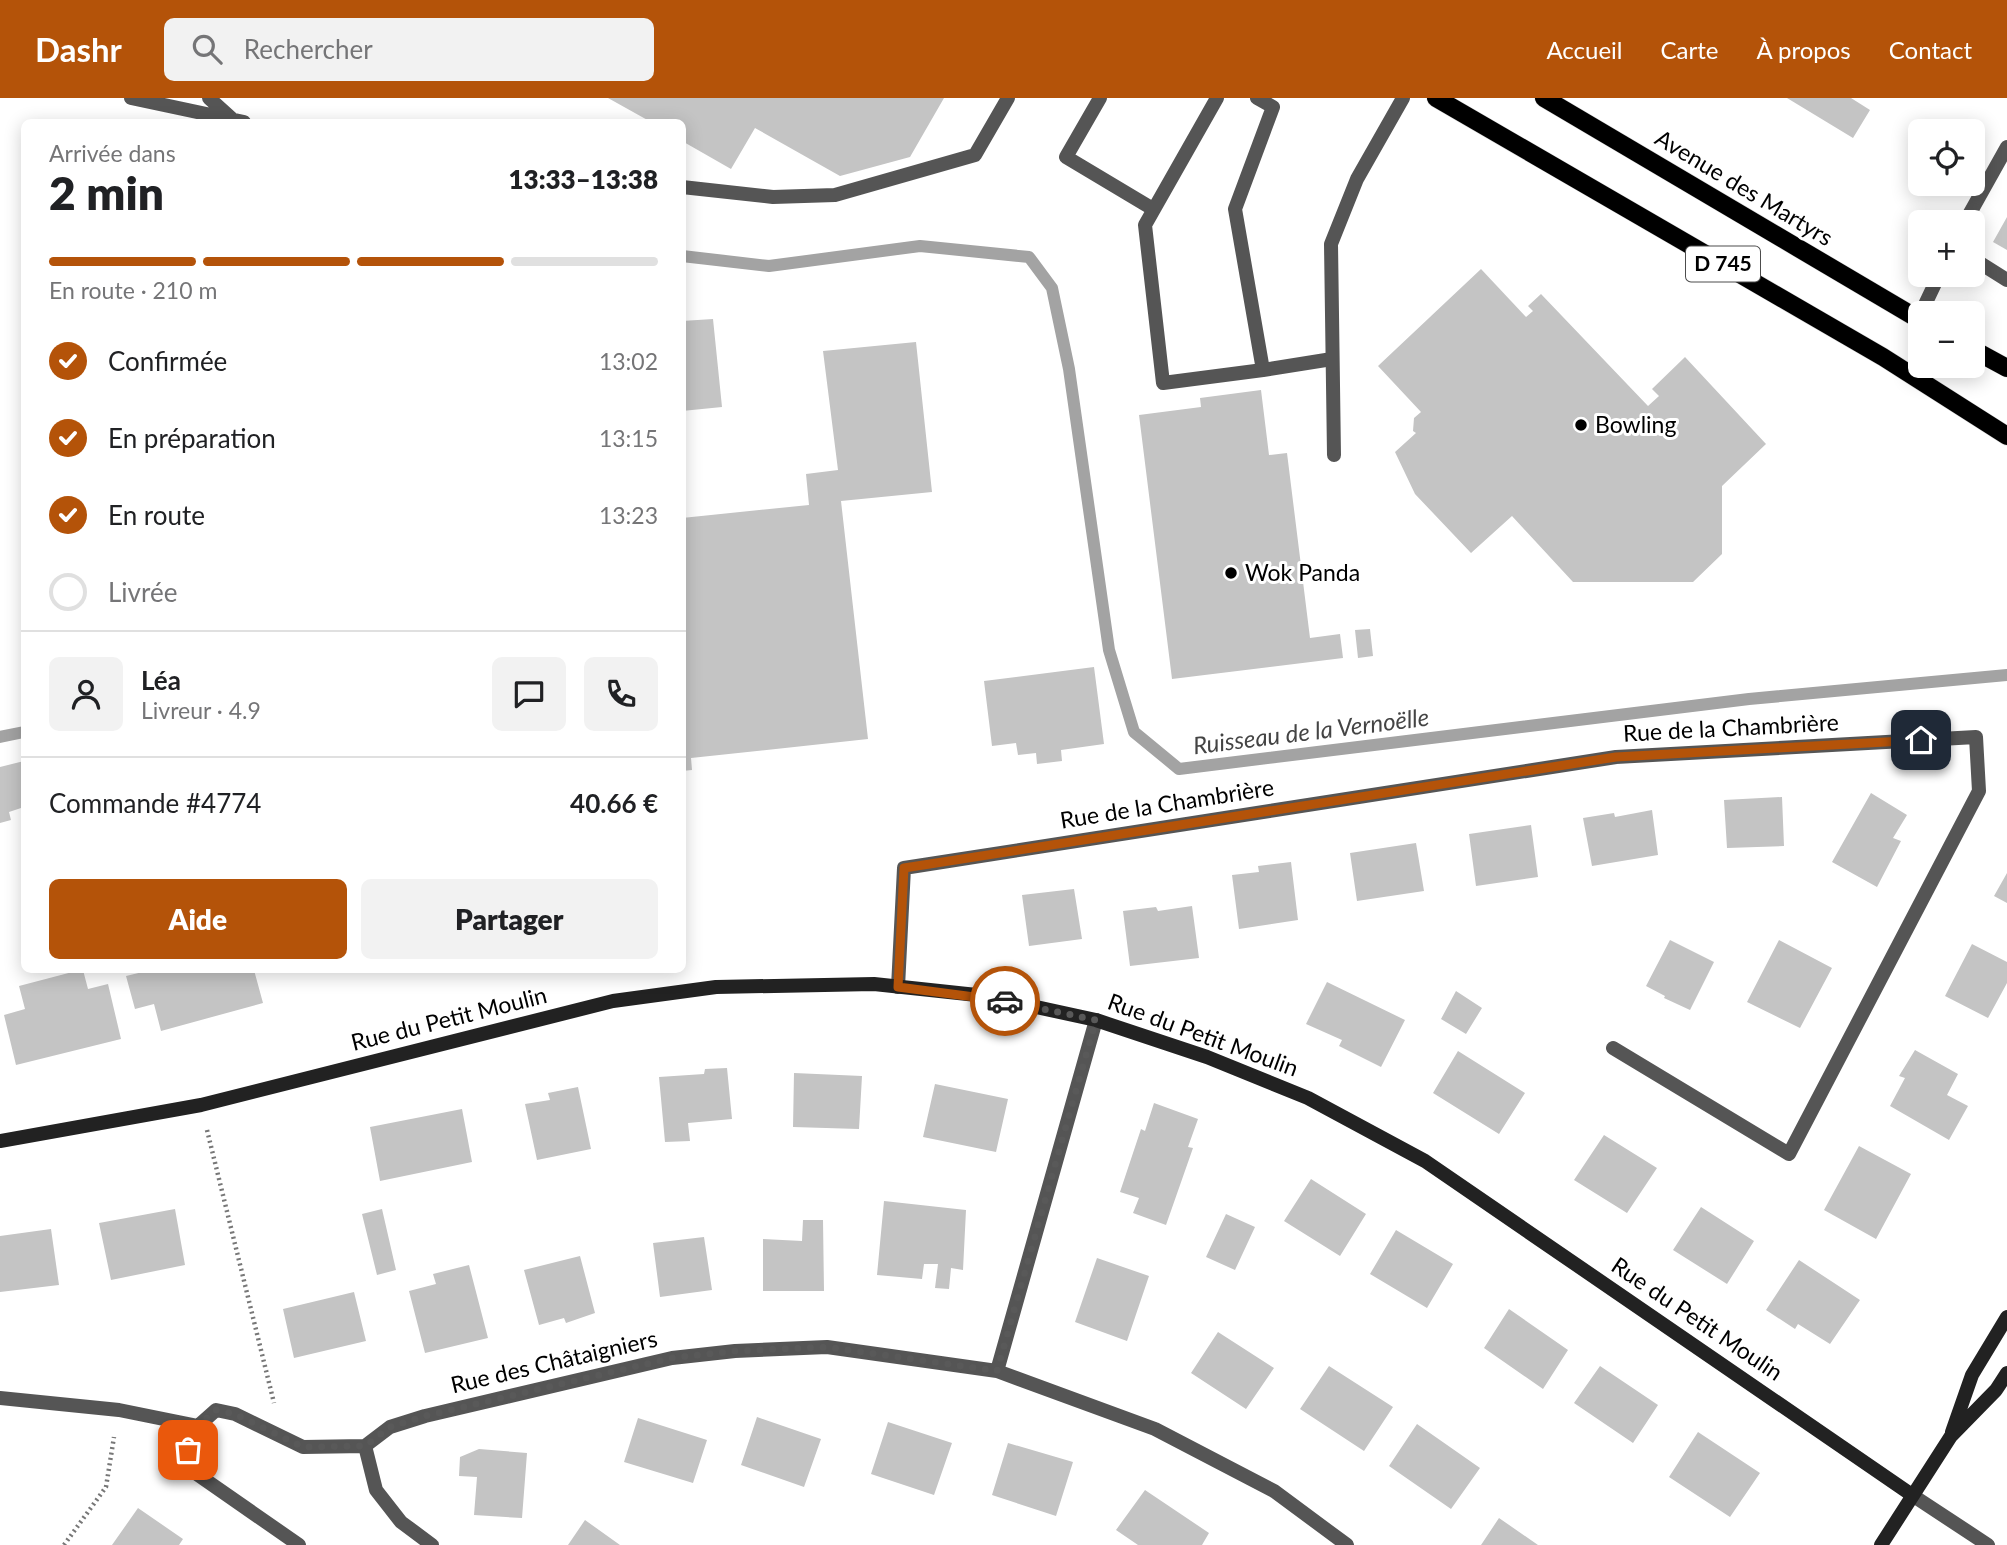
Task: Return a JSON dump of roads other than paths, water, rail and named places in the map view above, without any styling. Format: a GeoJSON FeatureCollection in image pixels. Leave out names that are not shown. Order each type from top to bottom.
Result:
{"type":"FeatureCollection","features":[{"type":"Feature","properties":{"kind":"main road","name":"D 745"},"geometry":{"type":"LineString","coordinates":[[1436,98],[1882,357],[2007,436]]}},
{"type":"Feature","properties":{"kind":"main road","name":"Avenue des Martyrs"},"geometry":{"type":"LineString","coordinates":[[1544,98],[1908,310]]}},
{"type":"Feature","properties":{"kind":"main road"},"geometry":{"type":"LineString","coordinates":[[1985,356],[2007,368]]}},
{"type":"Feature","properties":{"kind":"street"},"geometry":{"type":"LineString","coordinates":[[131,98],[229,119]]}},
{"type":"Feature","properties":{"kind":"street"},"geometry":{"type":"LineString","coordinates":[[209,98],[235,119]]}},
{"type":"Feature","properties":{"kind":"street"},"geometry":{"type":"LineString","coordinates":[[686,187],[773,197],[835,195],[975,155],[1007,98]]}},
{"type":"Feature","properties":{"kind":"street"},"geometry":{"type":"LineString","coordinates":[[1100,98],[1066,157],[1153,209]]}},
{"type":"Feature","properties":{"kind":"street"},"geometry":{"type":"LineString","coordinates":[[1217,98],[1145,225],[1163,383],[1332,359]]}},
{"type":"Feature","properties":{"kind":"street"},"geometry":{"type":"LineString","coordinates":[[1257,98],[1273,107],[1235,209],[1263,370]]}},
{"type":"Feature","properties":{"kind":"street"},"geometry":{"type":"LineString","coordinates":[[1334,455],[1331,244],[1357,179],[1403,98]]}},
{"type":"Feature","properties":{"kind":"street"},"geometry":{"type":"LineString","coordinates":[[1972,210],[2007,147]]}},
{"type":"Feature","properties":{"kind":"street"},"geometry":{"type":"LineString","coordinates":[[1985,266],[2007,279]]}},
{"type":"Feature","properties":{"kind":"street","name":"Rue de la Chambrière"},"geometry":{"type":"LineString","coordinates":[[898,987],[904,868],[1616,757],[1976,737],[1979,791],[1789,1154],[1613,1048]]}},
{"type":"Feature","properties":{"kind":"street","name":"Rue du Petit Moulin"},"geometry":{"type":"LineString","coordinates":[[0,1141],[201,1105],[613,1001],[716,987],[874,984],[986,996],[1096,1020],[1207,1057],[1308,1098],[1425,1161],[1912,1495]]}},
{"type":"Feature","properties":{"kind":"street"},"geometry":{"type":"LineString","coordinates":[[997,1371],[1096,1020]]}},
{"type":"Feature","properties":{"kind":"street"},"geometry":{"type":"LineString","coordinates":[[1951,1436],[1972,1375],[2007,1317]]}},
{"type":"Feature","properties":{"kind":"street","name":"Rue des Châtaigniers"},"geometry":{"type":"LineString","coordinates":[[365,1446],[390,1427],[425,1416],[672,1358],[735,1351],[827,1347],[997,1371],[1155,1429],[1274,1491],[1347,1545]]}},
{"type":"Feature","properties":{"kind":"street"},"geometry":{"type":"LineString","coordinates":[[1881,1545],[1951,1436],[1996,1390],[2007,1373]]}},
{"type":"Feature","properties":{"kind":"street"},"geometry":{"type":"LineString","coordinates":[[0,1398],[119,1410],[198,1426]]}},
{"type":"Feature","properties":{"kind":"street"},"geometry":{"type":"LineString","coordinates":[[299,1545],[194,1472],[188,1450],[198,1426],[216,1410],[235,1414],[303,1447],[365,1446],[376,1490],[401,1522],[432,1545]]}},
{"type":"Feature","properties":{"kind":"street"},"geometry":{"type":"LineString","coordinates":[[1912,1495],[1988,1545]]}},
{"type":"Feature","properties":{"kind":"waterway","name":"Ruisseau de la Vernoëlle"},"geometry":{"type":"LineString","coordinates":[[686,256],[769,266],[920,246],[1029,257],[1052,288],[1069,369],[1109,650],[1134,732],[1179,769],[1749,699],[2007,675]]}},
{"type":"Feature","properties":{"kind":"waterway","name":"Ruisseau de la Vernoëlle"},"geometry":{"type":"LineString","coordinates":[[0,737],[21,733]]}},
{"type":"Feature","properties":{"kind":"place","name":"Bowling"},"geometry":{"type":"Point","coordinates":[1581,425]}},
{"type":"Feature","properties":{"kind":"place","name":"Wok Panda"},"geometry":{"type":"Point","coordinates":[1231,573]}}]}
